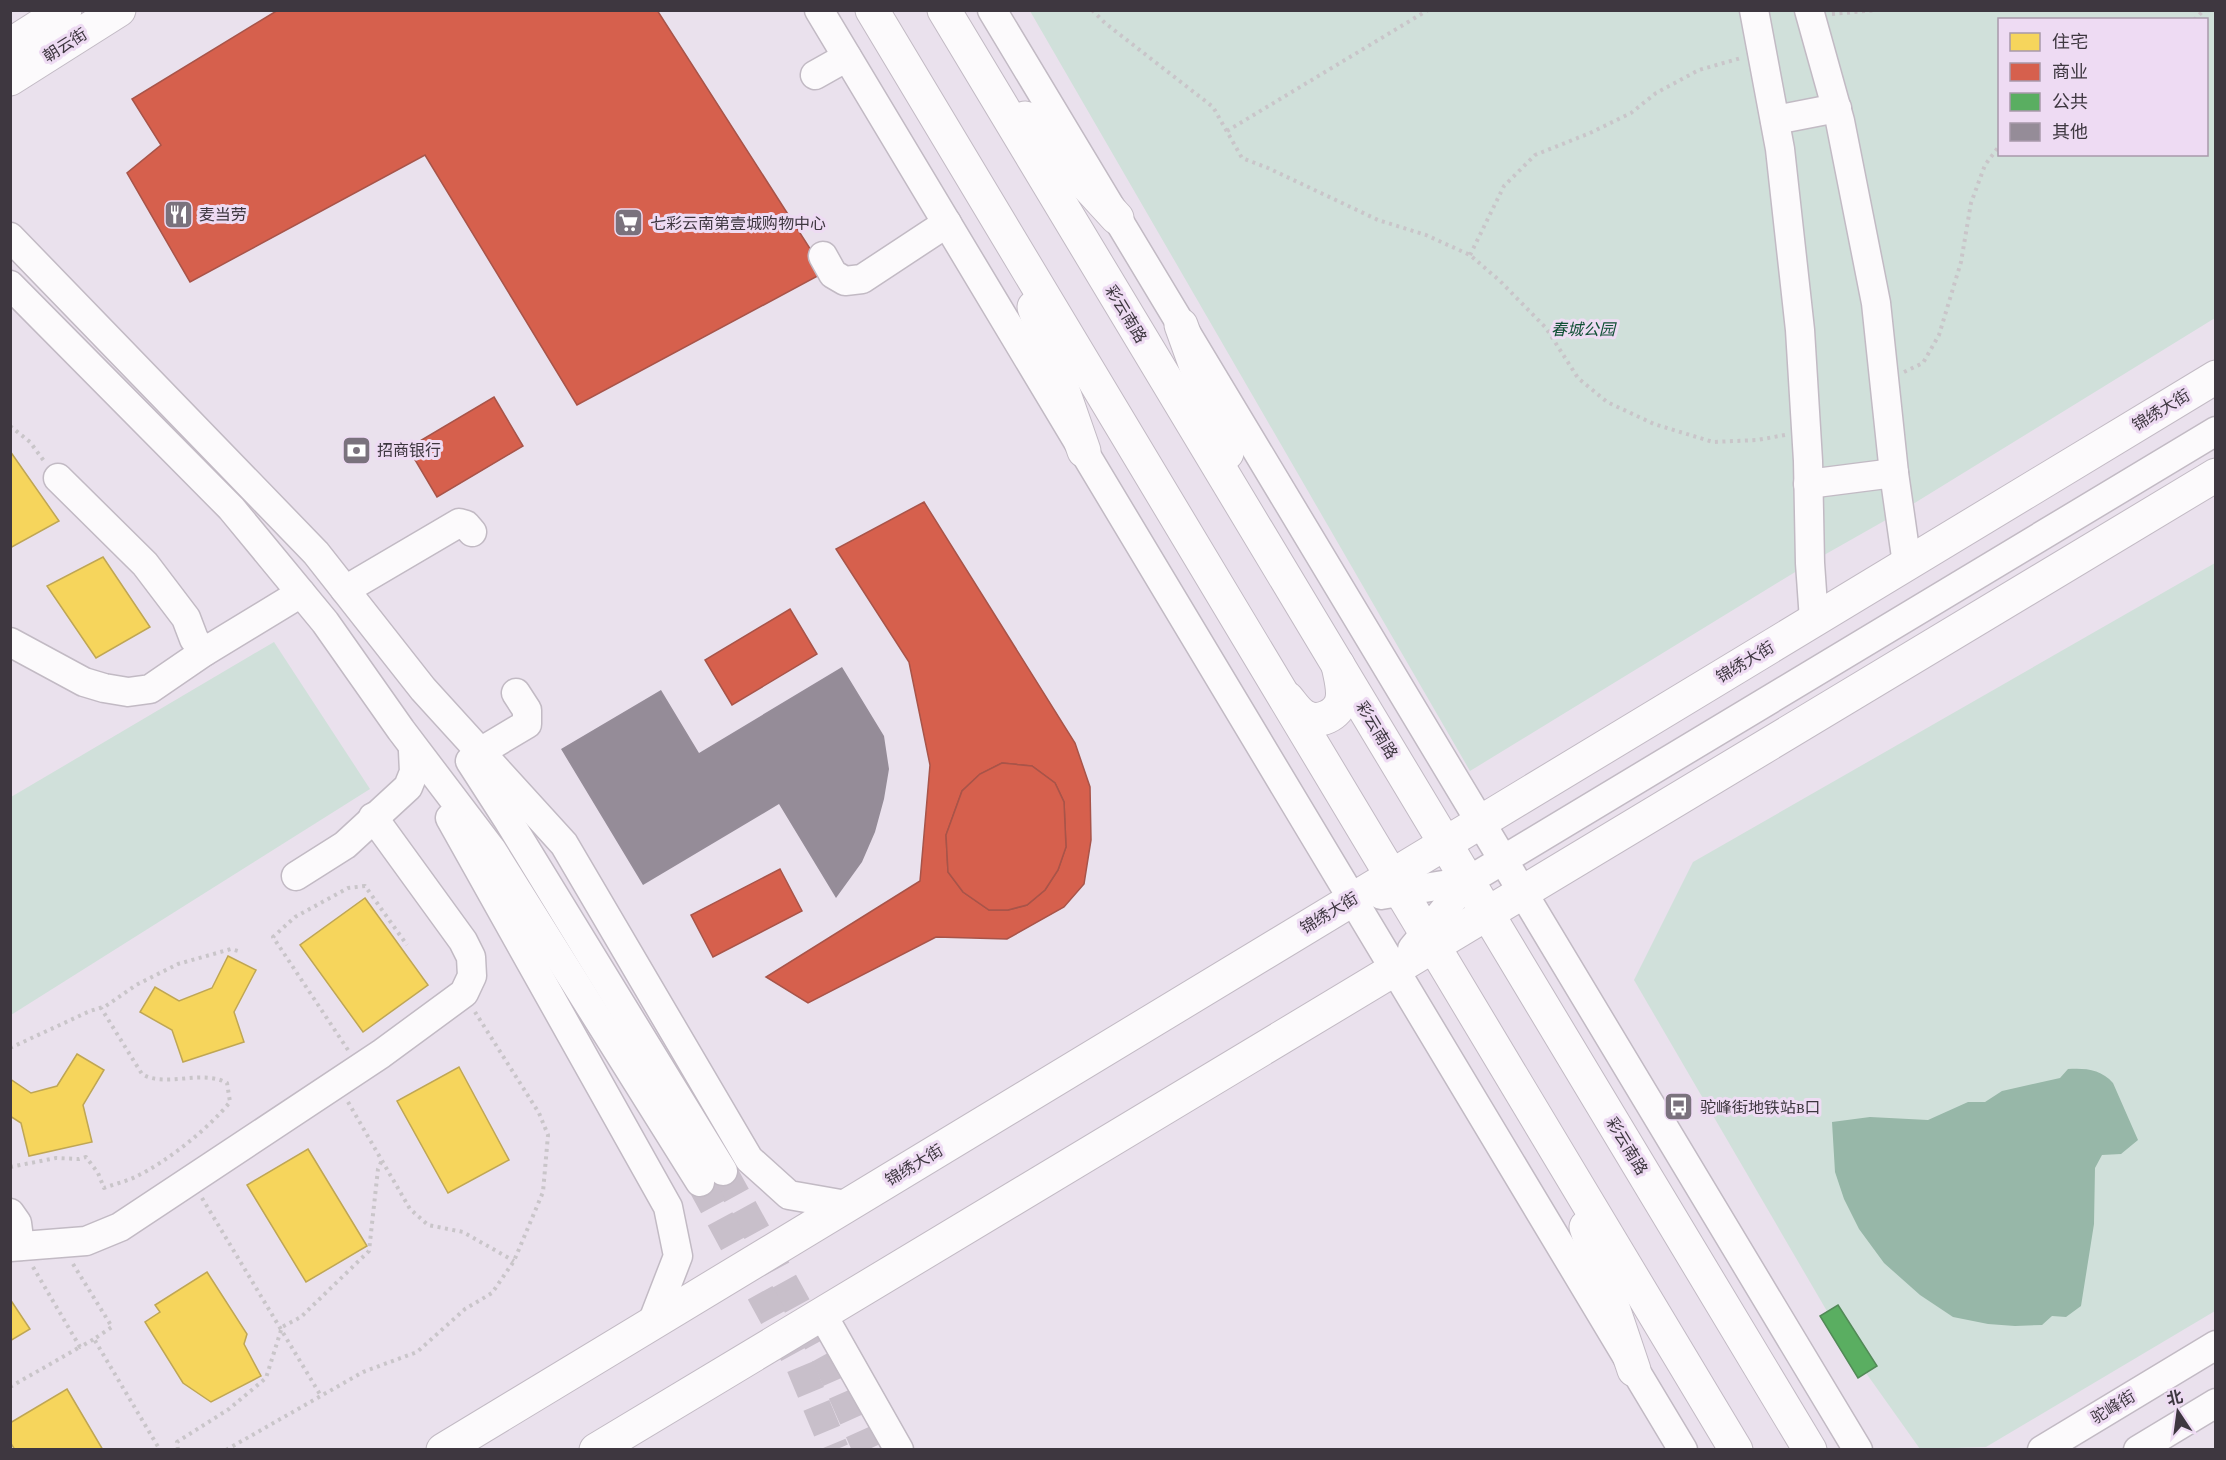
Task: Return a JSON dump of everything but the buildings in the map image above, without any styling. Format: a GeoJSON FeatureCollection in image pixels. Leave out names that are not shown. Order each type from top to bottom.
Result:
{"type":"FeatureCollection","features":[{"type":"Feature","properties":{"kind":"main road","name":"朝云街"},"geometry":{"type":"LineString","coordinates":[[10,45],[65,10]]}},
{"type":"Feature","properties":{"kind":"main road","name":"朝云街"},"geometry":{"type":"LineString","coordinates":[[10,79],[119,10]]}},
{"type":"Feature","properties":{"kind":"main road"},"geometry":{"type":"LineString","coordinates":[[872,10],[1736,1449]]}},
{"type":"Feature","properties":{"kind":"main road","name":"彩云南路"},"geometry":{"type":"LineString","coordinates":[[944,10],[1810,1449]]}},
{"type":"Feature","properties":{"kind":"main road"},"geometry":{"type":"LineString","coordinates":[[978,68],[1117,218]]}},
{"type":"Feature","properties":{"kind":"main road"},"geometry":{"type":"LineString","coordinates":[[1013,245],[1084,451]]}},
{"type":"Feature","properties":{"kind":"main road"},"geometry":{"type":"LineString","coordinates":[[1181,325],[1252,523]]}},
{"type":"Feature","properties":{"kind":"main road","name":"锦绣大街"},"geometry":{"type":"LineString","coordinates":[[443,1449],[1352,899],[1396,884],[1445,843],[2216,377]]}},
{"type":"Feature","properties":{"kind":"main road"},"geometry":{"type":"LineString","coordinates":[[596,1449],[1395,970],[1430,939],[1487,914],[2216,475]]}},
{"type":"Feature","properties":{"kind":"main road"},"geometry":{"type":"LineString","coordinates":[[1284,695],[1303,716],[1317,720],[1331,715],[1336,711],[1342,698],[1338,665]]}},
{"type":"Feature","properties":{"kind":"main road"},"geometry":{"type":"LineString","coordinates":[[1568,1171],[1634,1370]]}},
{"type":"Feature","properties":{"kind":"main road"},"geometry":{"type":"LineString","coordinates":[[1790,1418],[1821,1449]]}},
{"type":"Feature","properties":{"kind":"street"},"geometry":{"type":"LineString","coordinates":[[819,10],[1683,1449]]}},
{"type":"Feature","properties":{"kind":"street"},"geometry":{"type":"LineString","coordinates":[[992,10],[1858,1449]]}},
{"type":"Feature","properties":{"kind":"street"},"geometry":{"type":"LineString","coordinates":[[1754,10],[1775,120],[1800,330],[1814,620]]}},
{"type":"Feature","properties":{"kind":"street"},"geometry":{"type":"LineString","coordinates":[[1809,13],[1837,108],[1876,303],[1894,473],[1907,564]]}},
{"type":"Feature","properties":{"kind":"street"},"geometry":{"type":"LineString","coordinates":[[815,75],[847,57]]}},
{"type":"Feature","properties":{"kind":"street"},"geometry":{"type":"LineString","coordinates":[[1775,120],[1837,108]]}},
{"type":"Feature","properties":{"kind":"street"},"geometry":{"type":"LineString","coordinates":[[823,256],[833,274],[845,281],[862,279],[947,223]]}},
{"type":"Feature","properties":{"kind":"street"},"geometry":{"type":"LineString","coordinates":[[10,237],[316,553],[423,689],[564,844],[749,1159],[789,1195],[846,1205]]}},
{"type":"Feature","properties":{"kind":"street"},"geometry":{"type":"LineString","coordinates":[[10,285],[231,508],[325,622],[407,741],[492,850],[712,1177],[508,820],[423,689]]}},
{"type":"Feature","properties":{"kind":"street"},"geometry":{"type":"LineString","coordinates":[[1430,939],[1468,881],[2216,431]]}},
{"type":"Feature","properties":{"kind":"street"},"geometry":{"type":"LineString","coordinates":[[1808,484],[1894,473]]}},
{"type":"Feature","properties":{"kind":"street"},"geometry":{"type":"LineString","coordinates":[[58,478],[146,564],[186,618],[194,639],[204,652]]}},
{"type":"Feature","properties":{"kind":"street"},"geometry":{"type":"LineString","coordinates":[[345,590],[459,523],[466,525],[472,532]]}},
{"type":"Feature","properties":{"kind":"street"},"geometry":{"type":"LineString","coordinates":[[10,642],[84,682],[128,692],[150,689],[204,652],[301,593]]}},
{"type":"Feature","properties":{"kind":"street"},"geometry":{"type":"LineString","coordinates":[[480,752],[527,724],[527,710],[516,693]]}},
{"type":"Feature","properties":{"kind":"street"},"geometry":{"type":"LineString","coordinates":[[296,876],[345,845],[408,787],[414,772],[407,741]]}},
{"type":"Feature","properties":{"kind":"street"},"geometry":{"type":"LineString","coordinates":[[407,741],[668,1207],[678,1256],[652,1323]]}},
{"type":"Feature","properties":{"kind":"street"},"geometry":{"type":"LineString","coordinates":[[10,1213],[17,1223],[15,1246],[86,1241],[120,1227],[191,1180],[284,1104],[349,1075],[464,993],[472,976],[471,957],[463,941],[374,817]]}},
{"type":"Feature","properties":{"kind":"street"},"geometry":{"type":"LineString","coordinates":[[1396,884],[1468,881]]}},
{"type":"Feature","properties":{"kind":"street"},"geometry":{"type":"LineString","coordinates":[[822,1314],[899,1449]]}},
{"type":"Feature","properties":{"kind":"street","name":"驼峰街"},"geometry":{"type":"LineString","coordinates":[[2042,1449],[2216,1345]]}},
{"type":"Feature","properties":{"kind":"street"},"geometry":{"type":"LineString","coordinates":[[2138,1449],[2216,1403]]}},
{"type":"Feature","properties":{"kind":"path"},"geometry":{"type":"LineString","coordinates":[[1092,10],[1105,23],[1213,107],[1242,158],[1378,220],[1426,235],[1470,255],[1500,281],[1546,328],[1578,378],[1607,402],[1654,424],[1713,442],[1757,440],[1806,432]]}},
{"type":"Feature","properties":{"kind":"path"},"geometry":{"type":"LineString","coordinates":[[1227,131],[1428,10]]}},
{"type":"Feature","properties":{"kind":"path"},"geometry":{"type":"LineString","coordinates":[[1809,13],[1878,10]]}},
{"type":"Feature","properties":{"kind":"path"},"geometry":{"type":"LineString","coordinates":[[1470,255],[1504,186],[1534,155],[1590,133],[1631,113],[1656,93],[1698,70],[1735,58],[1764,56]]}},
{"type":"Feature","properties":{"kind":"path"},"geometry":{"type":"LineString","coordinates":[[1884,380],[1923,363],[1939,335],[1962,262],[1971,203],[1985,165],[1998,148]]}},
{"type":"Feature","properties":{"kind":"path"},"geometry":{"type":"LineString","coordinates":[[10,426],[30,442],[58,478]]}},
{"type":"Feature","properties":{"kind":"path"},"geometry":{"type":"LineString","coordinates":[[407,945],[365,886],[348,888],[295,917],[273,937],[349,1075],[382,1160],[410,1209],[428,1225],[463,1232],[514,1261]]}},
{"type":"Feature","properties":{"kind":"path"},"geometry":{"type":"LineString","coordinates":[[10,1048],[101,1008],[136,985],[178,964],[231,949],[238,951]]}},
{"type":"Feature","properties":{"kind":"path"},"geometry":{"type":"LineString","coordinates":[[226,1449],[363,1372],[417,1352],[465,1309],[492,1293],[514,1261],[543,1192],[548,1135],[539,1113],[464,993]]}},
{"type":"Feature","properties":{"kind":"path"},"geometry":{"type":"LineString","coordinates":[[10,1167],[56,1158],[86,1157],[98,1173],[104,1188],[158,1166],[200,1133],[230,1102],[227,1083],[220,1079],[178,1077],[150,1079],[142,1074],[101,1008]]}},
{"type":"Feature","properties":{"kind":"path"},"geometry":{"type":"LineString","coordinates":[[178,1449],[177,1442],[229,1409],[266,1378],[282,1327],[301,1317],[369,1251],[378,1169],[382,1160]]}},
{"type":"Feature","properties":{"kind":"path"},"geometry":{"type":"LineString","coordinates":[[191,1180],[321,1396]]}},
{"type":"Feature","properties":{"kind":"path"},"geometry":{"type":"LineString","coordinates":[[10,1388],[112,1328],[60,1243]]}},
{"type":"Feature","properties":{"kind":"path"},"geometry":{"type":"LineString","coordinates":[[15,1246],[80,1347]]}},
{"type":"Feature","properties":{"kind":"path"},"geometry":{"type":"LineString","coordinates":[[93,1339],[160,1449]]}},
{"type":"Feature","properties":{"kind":"green space","name":"春城公园"},"geometry":{"type":"Polygon","coordinates":[[[1030,11],[2215,11],[2215,318],[1900,512],[1810,563],[1470,771],[1030,11]]]}},
{"type":"Feature","properties":{"kind":"green space"},"geometry":{"type":"Polygon","coordinates":[[[2215,563],[2215,1311],[1986,1447],[1920,1449],[1849,1349],[1634,980],[1693,862],[2215,563]]]}},
{"type":"Feature","properties":{"kind":"green space"},"geometry":{"type":"Polygon","coordinates":[[[274,642],[370,789],[11,1015],[11,797],[274,642]]]}},
{"type":"Feature","properties":{"kind":"shaded area"},"geometry":{"type":"Polygon","coordinates":[[[2068,1069],[2092,1070],[2113,1083],[2138,1140],[2121,1154],[2102,1155],[2095,1168],[2094,1224],[2081,1306],[2066,1317],[2052,1316],[2042,1325],[1988,1324],[1953,1317],[1920,1295],[1884,1263],[1859,1229],[1844,1199],[1835,1172],[1832,1122],[1870,1117],[1928,1120],[1968,1102],[1985,1102],[2002,1091],[2060,1078],[2068,1069]]]}},
{"type":"Feature","properties":{"kind":"tunnel"},"geometry":{"type":"LineString","coordinates":[[723,1171],[827,1360],[867,1450]]}},
{"type":"Feature","properties":{"kind":"tunnel"},"geometry":{"type":"LineString","coordinates":[[700,1182],[800,1366],[835,1450]]}},
{"type":"Feature","properties":{"kind":"place","name":"麦当劳"},"geometry":{"type":"Point","coordinates":[178,214]}},
{"type":"Feature","properties":{"kind":"place","name":"七彩云南第壹城购物中心"},"geometry":{"type":"Point","coordinates":[629,223]}},
{"type":"Feature","properties":{"kind":"place","name":"招商银行"},"geometry":{"type":"Point","coordinates":[356,450]}},
{"type":"Feature","properties":{"kind":"place","name":"驼峰街地铁站B口"},"geometry":{"type":"Point","coordinates":[1679,1107]}}]}
